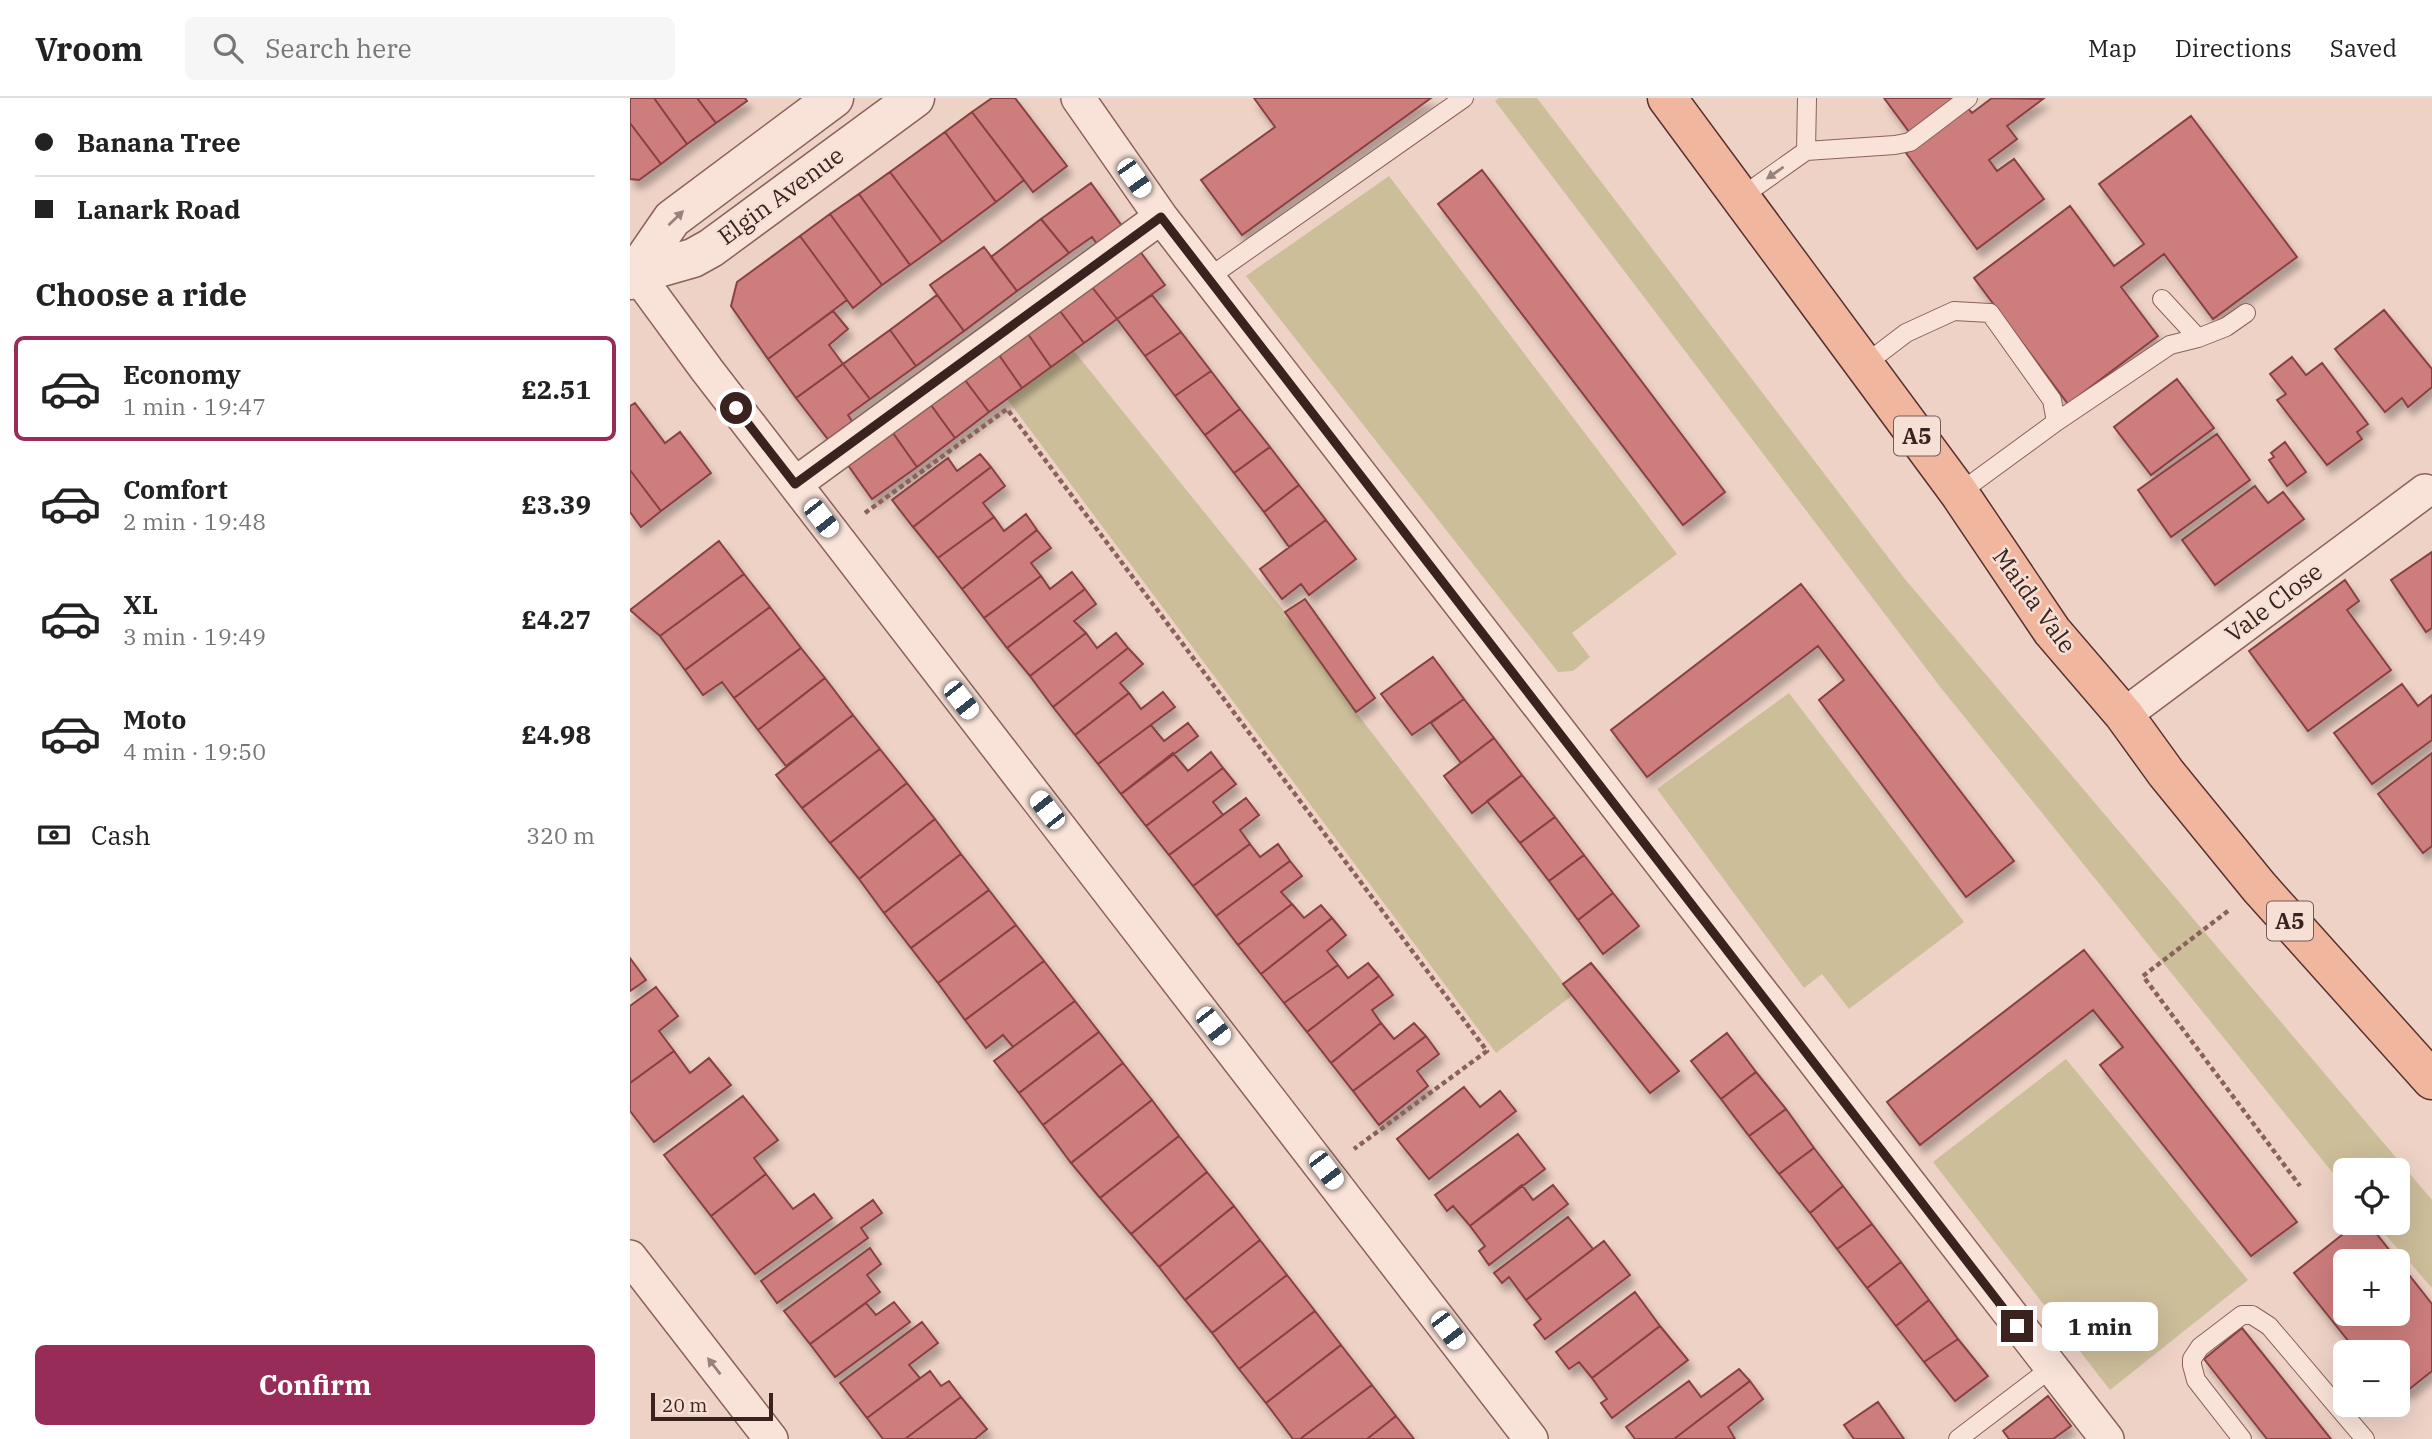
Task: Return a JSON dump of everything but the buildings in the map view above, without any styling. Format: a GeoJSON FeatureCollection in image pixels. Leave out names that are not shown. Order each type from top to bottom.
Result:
{"type":"FeatureCollection","features":[{"type":"Feature","properties":{"kind":"main road","name":"Maida Vale"},"geometry":{"type":"LineString","coordinates":[[1667,98],[1959,493],[2052,631],[2124,715],[2166,773],[2259,887],[2427,1066]]}},
{"type":"Feature","properties":{"kind":"street","name":"Elgin Avenue"},"geometry":{"type":"LineString","coordinates":[[631,273],[672,219],[834,98]]}},
{"type":"Feature","properties":{"kind":"street","name":"Elgin Avenue"},"geometry":{"type":"LineString","coordinates":[[631,273],[693,258],[711,248],[915,98]]}},
{"type":"Feature","properties":{"kind":"street"},"geometry":{"type":"LineString","coordinates":[[1078,98],[1161,217],[2106,1439]]}},
{"type":"Feature","properties":{"kind":"street"},"geometry":{"type":"LineString","coordinates":[[795,484],[1161,217]]}},
{"type":"Feature","properties":{"kind":"street"},"geometry":{"type":"LineString","coordinates":[[631,273],[1531,1439]]}},
{"type":"Feature","properties":{"kind":"street","name":"Vale Close"},"geometry":{"type":"LineString","coordinates":[[2124,715],[2424,491]]}},
{"type":"Feature","properties":{"kind":"street"},"geometry":{"type":"LineString","coordinates":[[630,1257],[771,1439]]}},
{"type":"Feature","properties":{"kind":"lane"},"geometry":{"type":"LineString","coordinates":[[1208,278],[1464,98]]}},
{"type":"Feature","properties":{"kind":"lane"},"geometry":{"type":"LineString","coordinates":[[1806,151],[1807,98]]}},
{"type":"Feature","properties":{"kind":"lane"},"geometry":{"type":"LineString","coordinates":[[1741,197],[1806,151],[1910,142],[1968,98]]}},
{"type":"Feature","properties":{"kind":"lane"},"geometry":{"type":"LineString","coordinates":[[2162,299],[2198,338]]}},
{"type":"Feature","properties":{"kind":"lane"},"geometry":{"type":"LineString","coordinates":[[1864,365],[1906,333],[1954,311],[1990,313],[2052,400],[2056,422]]}},
{"type":"Feature","properties":{"kind":"lane"},"geometry":{"type":"LineString","coordinates":[[1959,493],[2056,422],[2170,345],[2226,327],[2246,313]]}},
{"type":"Feature","properties":{"kind":"lane"},"geometry":{"type":"LineString","coordinates":[[2242,1439],[2196,1380],[2192,1364],[2192,1359],[2200,1347],[2242,1315],[2252,1315],[2269,1326],[2365,1439]]}},
{"type":"Feature","properties":{"kind":"lane"},"geometry":{"type":"LineString","coordinates":[[1958,1439],[2050,1369]]}},
{"type":"Feature","properties":{"kind":"path"},"geometry":{"type":"LineString","coordinates":[[834,535],[1007,409],[1487,1051],[1326,1170]]}},
{"type":"Feature","properties":{"kind":"path"},"geometry":{"type":"LineString","coordinates":[[2259,887],[2143,976],[2300,1186]]}},
{"type":"Feature","properties":{"kind":"shaded area"},"geometry":{"type":"Polygon","coordinates":[[[1499,98],[1537,98],[1904,578],[2396,1158],[2333,1158],[2333,1173],[1941,688],[1495,101],[1499,98]]]}},
{"type":"Feature","properties":{"kind":"shaded area"},"geometry":{"type":"Polygon","coordinates":[[[1389,176],[1677,554],[1572,633],[1590,657],[1573,671],[1558,672],[1246,276],[1389,176]]]}},
{"type":"Feature","properties":{"kind":"shaded area"},"geometry":{"type":"Polygon","coordinates":[[[1074,351],[1285,612],[1356,712],[1573,995],[1496,1053],[1007,399],[1074,351]]]}},
{"type":"Feature","properties":{"kind":"shaded area"},"geometry":{"type":"Polygon","coordinates":[[[1789,693],[1964,922],[1849,1009],[1822,974],[1804,988],[1657,789],[1789,693]]]}},
{"type":"Feature","properties":{"kind":"shaded area"},"geometry":{"type":"Polygon","coordinates":[[[2066,1059],[2248,1280],[2110,1390],[1933,1162],[2066,1059]]]}},
{"type":"Feature","properties":{"kind":"shaded area"},"geometry":{"type":"Polygon","coordinates":[[[2410,1174],[2432,1200],[2432,1288],[2410,1263],[2410,1249],[2398,1249],[2386,1235],[2410,1235],[2410,1174]]]}},
{"type":"Feature","properties":{"kind":"route"},"geometry":{"type":"LineString","coordinates":[[736,408],[795,484],[1161,217],[2017,1326]]}}]}
